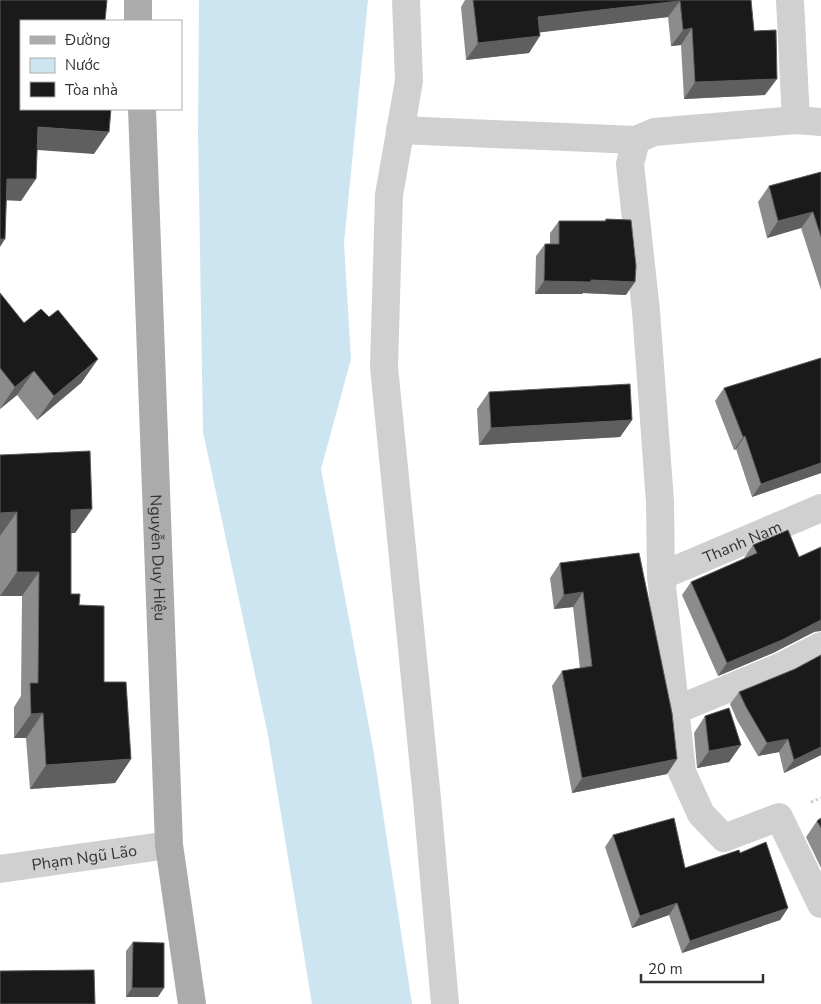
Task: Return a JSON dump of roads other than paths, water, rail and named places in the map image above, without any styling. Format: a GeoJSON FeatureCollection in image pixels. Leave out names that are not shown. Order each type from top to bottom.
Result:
{"type":"FeatureCollection","features":[{"type":"Feature","properties":{"kind":"main road"},"geometry":{"type":"LineString","coordinates":[[138,0],[138,20]]}},
{"type":"Feature","properties":{"kind":"main road","name":"Nguyễn Duy Hiệu"},"geometry":{"type":"LineString","coordinates":[[142,110],[169,845],[192,1004]]}},
{"type":"Feature","properties":{"kind":"street"},"geometry":{"type":"LineString","coordinates":[[406,0],[409,81],[389,196],[384,367],[427,799],[445,1004]]}},
{"type":"Feature","properties":{"kind":"street"},"geometry":{"type":"LineString","coordinates":[[400,130],[636,140],[654,132],[808,121],[790,0]]}},
{"type":"Feature","properties":{"kind":"street"},"geometry":{"type":"LineString","coordinates":[[636,140],[630,164],[646,311],[660,502],[661,576],[682,772],[701,814],[724,838],[779,817],[821,904]]}},
{"type":"Feature","properties":{"kind":"street","name":"Thanh Nam"},"geometry":{"type":"LineString","coordinates":[[661,576],[821,508]]}},
{"type":"Feature","properties":{"kind":"street"},"geometry":{"type":"LineString","coordinates":[[676,710],[780,667],[821,646]]}},
{"type":"Feature","properties":{"kind":"street","name":"Phạm Ngũ Lão"},"geometry":{"type":"LineString","coordinates":[[0,869],[169,845]]}},
{"type":"Feature","properties":{"kind":"water"},"geometry":{"type":"Polygon","coordinates":[[[199,0],[368,0],[344,243],[351,359],[321,469],[373,748],[412,1004],[312,1004],[268,735],[203,432],[198,132],[199,0]]]}}]}
